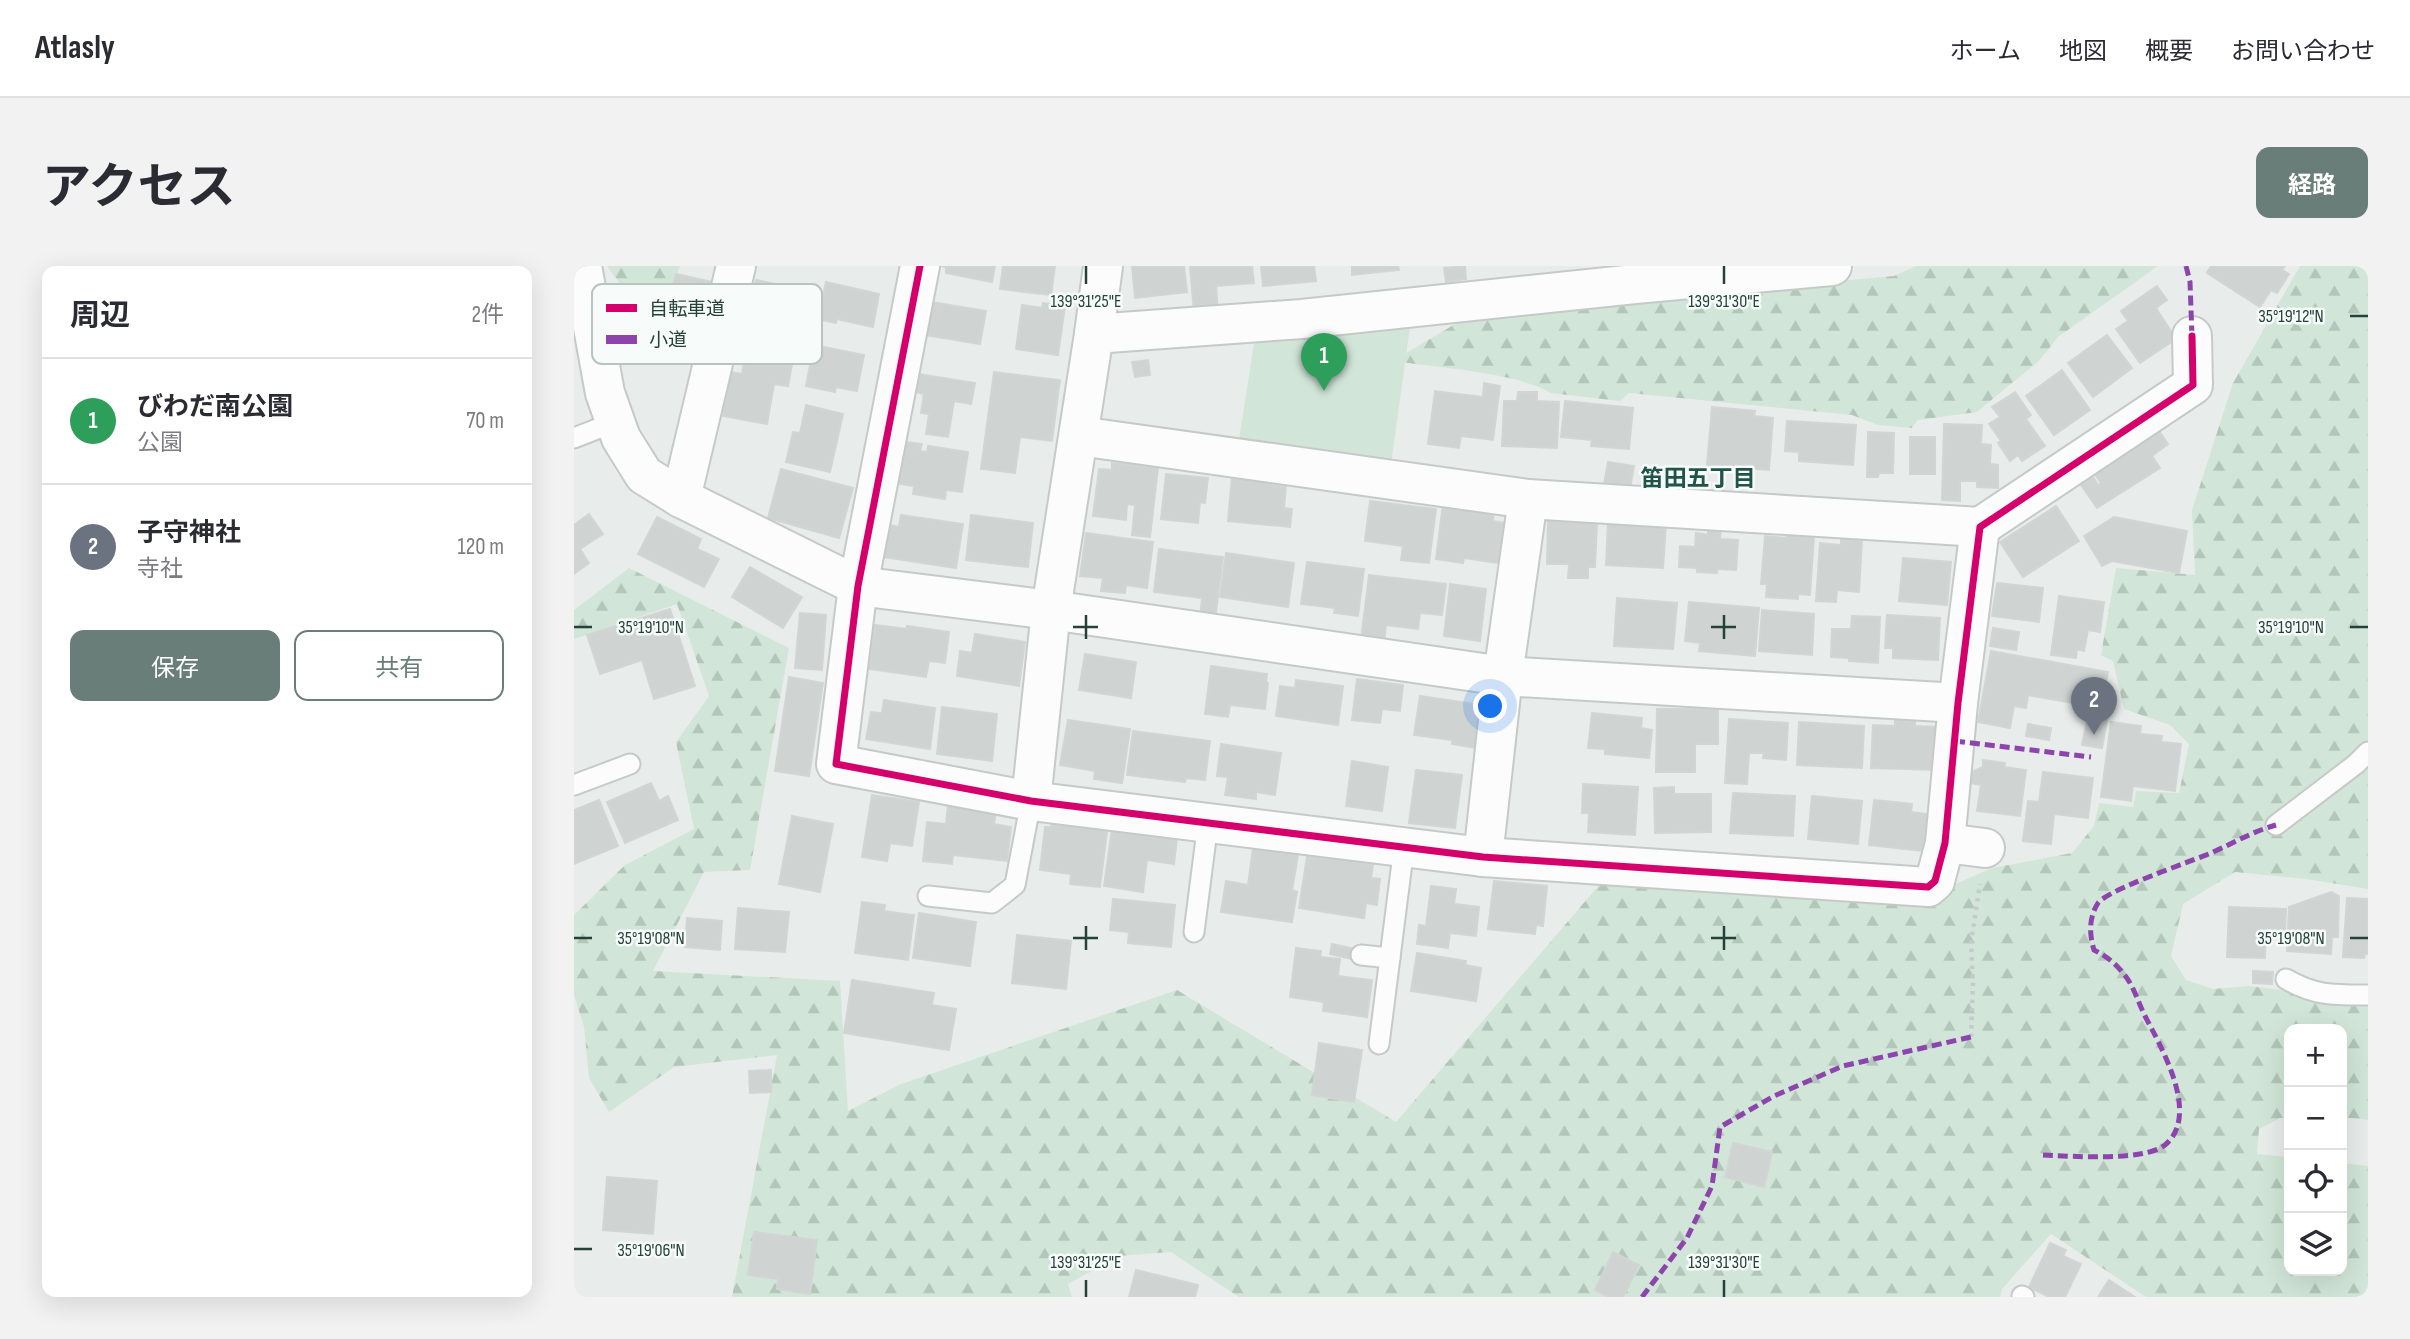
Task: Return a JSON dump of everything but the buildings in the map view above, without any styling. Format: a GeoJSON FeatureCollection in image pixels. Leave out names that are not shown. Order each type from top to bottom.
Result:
{"type":"FeatureCollection","features":[{"type":"Feature","properties":{"kind":"street"},"geometry":{"type":"LineString","coordinates":[[582,266],[592,321]]}},
{"type":"Feature","properties":{"kind":"street"},"geometry":{"type":"LineString","coordinates":[[732,284],[736,266]]}},
{"type":"Feature","properties":{"kind":"street"},"geometry":{"type":"LineString","coordinates":[[920,266],[858,586],[836,764],[1031,801],[1483,857],[1928,887],[1935,881],[1945,843],[1958,703],[1980,527]]}},
{"type":"Feature","properties":{"kind":"street"},"geometry":{"type":"LineString","coordinates":[[1031,801],[1051,610],[1103,266]]}},
{"type":"Feature","properties":{"kind":"street"},"geometry":{"type":"LineString","coordinates":[[1094,334],[1302,319],[1634,275],[1832,266]]}},
{"type":"Feature","properties":{"kind":"street"},"geometry":{"type":"LineString","coordinates":[[1079,436],[1528,499],[1980,527],[2193,385],[2192,336]]}},
{"type":"Feature","properties":{"kind":"street"},"geometry":{"type":"LineString","coordinates":[[600,364],[605,393],[621,438],[644,475],[681,498],[858,586],[1051,610],[1503,676],[1958,703]]}},
{"type":"Feature","properties":{"kind":"street"},"geometry":{"type":"LineString","coordinates":[[681,498],[713,364]]}},
{"type":"Feature","properties":{"kind":"street"},"geometry":{"type":"LineString","coordinates":[[1483,857],[1503,676],[1528,499]]}},
{"type":"Feature","properties":{"kind":"street"},"geometry":{"type":"LineString","coordinates":[[1945,843],[1985,848]]}},
{"type":"Feature","properties":{"kind":"lane"},"geometry":{"type":"LineString","coordinates":[[574,438],[615,422]]}},
{"type":"Feature","properties":{"kind":"lane"},"geometry":{"type":"LineString","coordinates":[[2276,825],[2368,752]]}},
{"type":"Feature","properties":{"kind":"lane"},"geometry":{"type":"LineString","coordinates":[[574,785],[630,764]]}},
{"type":"Feature","properties":{"kind":"lane"},"geometry":{"type":"LineString","coordinates":[[928,896],[992,903],[1015,885],[1031,801]]}},
{"type":"Feature","properties":{"kind":"lane"},"geometry":{"type":"LineString","coordinates":[[1194,932],[1208,823]]}},
{"type":"Feature","properties":{"kind":"lane"},"geometry":{"type":"LineString","coordinates":[[1379,1044],[1404,847]]}},
{"type":"Feature","properties":{"kind":"lane"},"geometry":{"type":"LineString","coordinates":[[1361,955],[1390,958]]}},
{"type":"Feature","properties":{"kind":"lane"},"geometry":{"type":"LineString","coordinates":[[2286,979],[2304,990],[2325,995],[2368,995]]}},
{"type":"Feature","properties":{"kind":"path"},"geometry":{"type":"LineString","coordinates":[[1971,1037],[1971,942],[1985,848]]}},
{"type":"Feature","properties":{"kind":"green space"},"geometry":{"type":"Polygon","coordinates":[[[607,266],[680,266],[673,284],[620,284],[607,266]]]}},
{"type":"Feature","properties":{"kind":"green space"},"geometry":{"type":"Polygon","coordinates":[[[1916,266],[2158,266],[2058,337],[2039,361],[1977,412],[1918,420],[1912,428],[1878,425],[1852,415],[1660,396],[1629,393],[1620,401],[1551,393],[1519,380],[1393,361],[1465,318],[1667,296],[1894,276],[1916,266]]]}},
{"type":"Feature","properties":{"kind":"green space"},"geometry":{"type":"Polygon","coordinates":[[[2300,266],[2368,266],[2368,889],[2235,872],[2183,904],[2171,956],[2186,980],[2213,989],[2249,986],[2288,991],[2322,1004],[2368,1005],[2368,1120],[2347,1118],[2347,1024],[2284,1024],[2284,1118],[2259,1129],[2257,1154],[2284,1157],[2284,1276],[2347,1276],[2347,1164],[2368,1166],[2368,1297],[2146,1297],[2051,1234],[2002,1289],[2000,1297],[1239,1297],[1171,1252],[1119,1256],[1068,1284],[1072,1297],[732,1297],[777,1055],[674,1067],[609,1112],[589,1078],[584,1027],[574,995],[574,915],[625,865],[694,829],[676,742],[709,696],[677,604],[574,639],[574,610],[629,568],[789,648],[750,870],[704,872],[653,971],[840,981],[848,1111],[901,1084],[1177,990],[1396,1122],[1600,884],[1937,892],[1992,868],[2072,853],[2094,826],[2099,803],[2133,807],[2136,791],[2179,793],[2189,744],[2170,725],[2124,709],[2113,661],[2101,655],[2116,568],[2195,575],[2192,510],[2233,383],[2300,266]]]}},
{"type":"Feature","properties":{"kind":"green space"},"geometry":{"type":"Polygon","coordinates":[[[1411,320],[1391,465],[1238,446],[1255,337],[1411,320]]]}},
{"type":"Feature","properties":{"kind":"marked path"},"geometry":{"type":"LineString","coordinates":[[2186,266],[2190,282],[2192,336]]}},
{"type":"Feature","properties":{"kind":"marked path"},"geometry":{"type":"LineString","coordinates":[[1955,741],[2091,757]]}},
{"type":"Feature","properties":{"kind":"marked path"},"geometry":{"type":"LineString","coordinates":[[2043,1155],[2106,1157],[2141,1154],[2165,1145],[2175,1132],[2179,1117],[2179,1099],[2168,1063],[2133,988],[2116,966],[2094,950],[2091,926],[2098,903],[2133,883],[2276,825]]}},
{"type":"Feature","properties":{"kind":"marked path"},"geometry":{"type":"LineString","coordinates":[[1642,1297],[1687,1238],[1712,1186],[1720,1127],[1774,1096],[1843,1066],[1971,1037]]}},
{"type":"Feature","properties":{"kind":"cycle path"},"geometry":{"type":"LineString","coordinates":[[920,266],[858,586],[836,764],[1031,801],[1483,857],[1928,887],[1935,881],[1945,843],[1958,703],[1980,527],[2193,385],[2192,336]]}},
{"type":"Feature","properties":{"kind":"place","name":"びわだ南公園"},"geometry":{"type":"Point","coordinates":[1324,391]}},
{"type":"Feature","properties":{"kind":"place","name":"子守神社"},"geometry":{"type":"Point","coordinates":[2094,735]}},
{"type":"Feature","properties":{"kind":"district","name":"笛田五丁目"},"geometry":{"type":"Point","coordinates":[1698,479]}}]}
